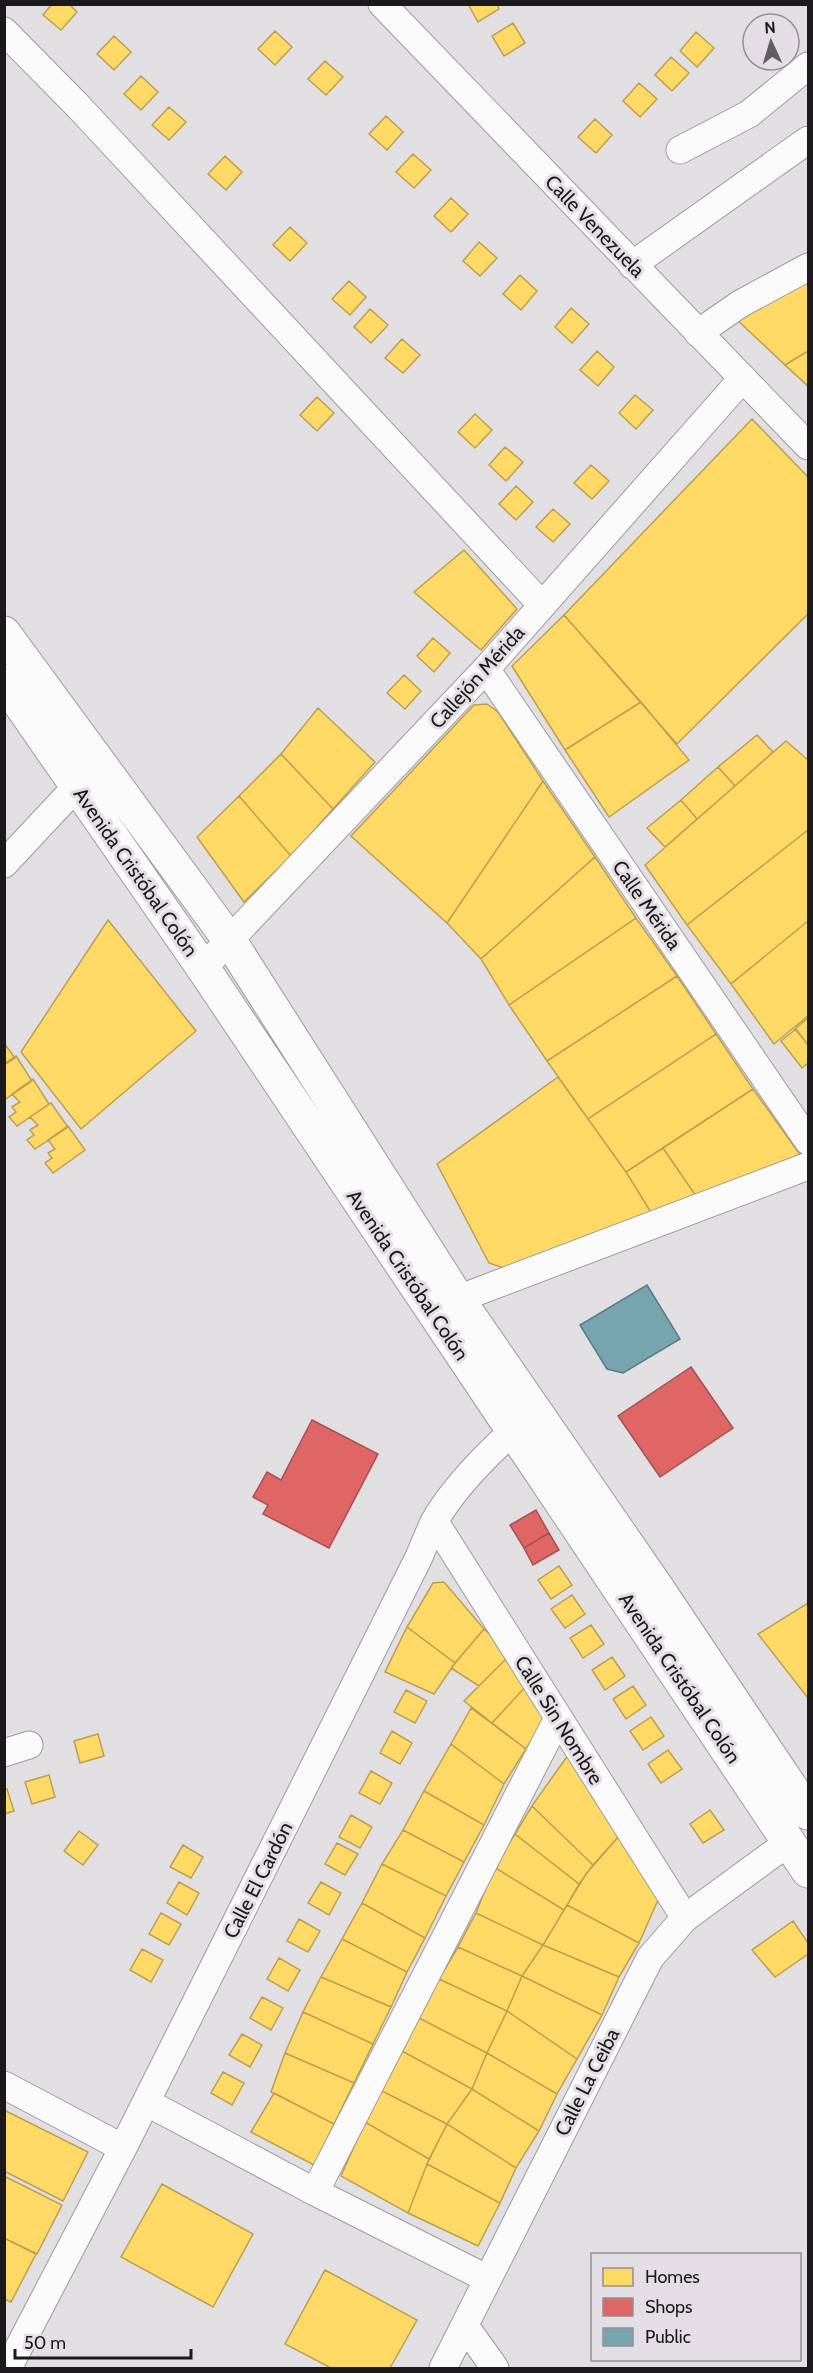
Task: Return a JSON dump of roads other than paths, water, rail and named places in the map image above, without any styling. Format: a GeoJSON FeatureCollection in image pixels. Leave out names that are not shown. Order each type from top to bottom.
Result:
{"type":"FeatureCollection","features":[{"type":"Feature","properties":{"kind":"street","name":"Calle Venezuela"},"geometry":{"type":"LineString","coordinates":[[382,4],[808,446]]}},
{"type":"Feature","properties":{"kind":"street"},"geometry":{"type":"LineString","coordinates":[[4,31],[78,106],[542,605]]}},
{"type":"Feature","properties":{"kind":"street"},"geometry":{"type":"LineString","coordinates":[[680,150],[749,114],[808,66]]}},
{"type":"Feature","properties":{"kind":"street"},"geometry":{"type":"LineString","coordinates":[[632,265],[808,140]]}},
{"type":"Feature","properties":{"kind":"street"},"geometry":{"type":"LineString","coordinates":[[698,333],[740,303],[808,267]]}},
{"type":"Feature","properties":{"kind":"street","name":"Callejón Mérida"},"geometry":{"type":"LineString","coordinates":[[203,968],[486,669],[742,378]]}},
{"type":"Feature","properties":{"kind":"street","name":"Avenida Cristóbal Colón"},"geometry":{"type":"LineString","coordinates":[[4,633],[230,941],[458,1299],[525,1422],[808,1871]]}},
{"type":"Feature","properties":{"kind":"street","name":"Calle Mérida"},"geometry":{"type":"LineString","coordinates":[[486,669],[808,1141]]}},
{"type":"Feature","properties":{"kind":"street","name":"Avenida Cristóbal Colón"},"geometry":{"type":"LineString","coordinates":[[4,681],[203,968],[525,1422],[808,1813]]}},
{"type":"Feature","properties":{"kind":"street"},"geometry":{"type":"LineString","coordinates":[[4,864],[76,787]]}},
{"type":"Feature","properties":{"kind":"street"},"geometry":{"type":"LineString","coordinates":[[458,1299],[808,1166]]}},
{"type":"Feature","properties":{"kind":"street","name":"Calle El Cardón"},"geometry":{"type":"LineString","coordinates":[[8,2368],[123,2148],[435,1522],[457,1490],[525,1422]]}},
{"type":"Feature","properties":{"kind":"street","name":"Calle Sin Nombre"},"geometry":{"type":"LineString","coordinates":[[435,1522],[685,1918]]}},
{"type":"Feature","properties":{"kind":"street"},"geometry":{"type":"LineString","coordinates":[[315,2192],[558,1718]]}},
{"type":"Feature","properties":{"kind":"street","name":"Calle La Ceiba"},"geometry":{"type":"LineString","coordinates":[[443,2368],[651,1958],[685,1918],[789,1842]]}},
{"type":"Feature","properties":{"kind":"street"},"geometry":{"type":"LineString","coordinates":[[4,2085],[123,2148]]}},
{"type":"Feature","properties":{"kind":"street"},"geometry":{"type":"LineString","coordinates":[[146,2102],[315,2192],[488,2279]]}},
{"type":"Feature","properties":{"kind":"street"},"geometry":{"type":"LineString","coordinates":[[465,2326],[495,2368]]}}]}
